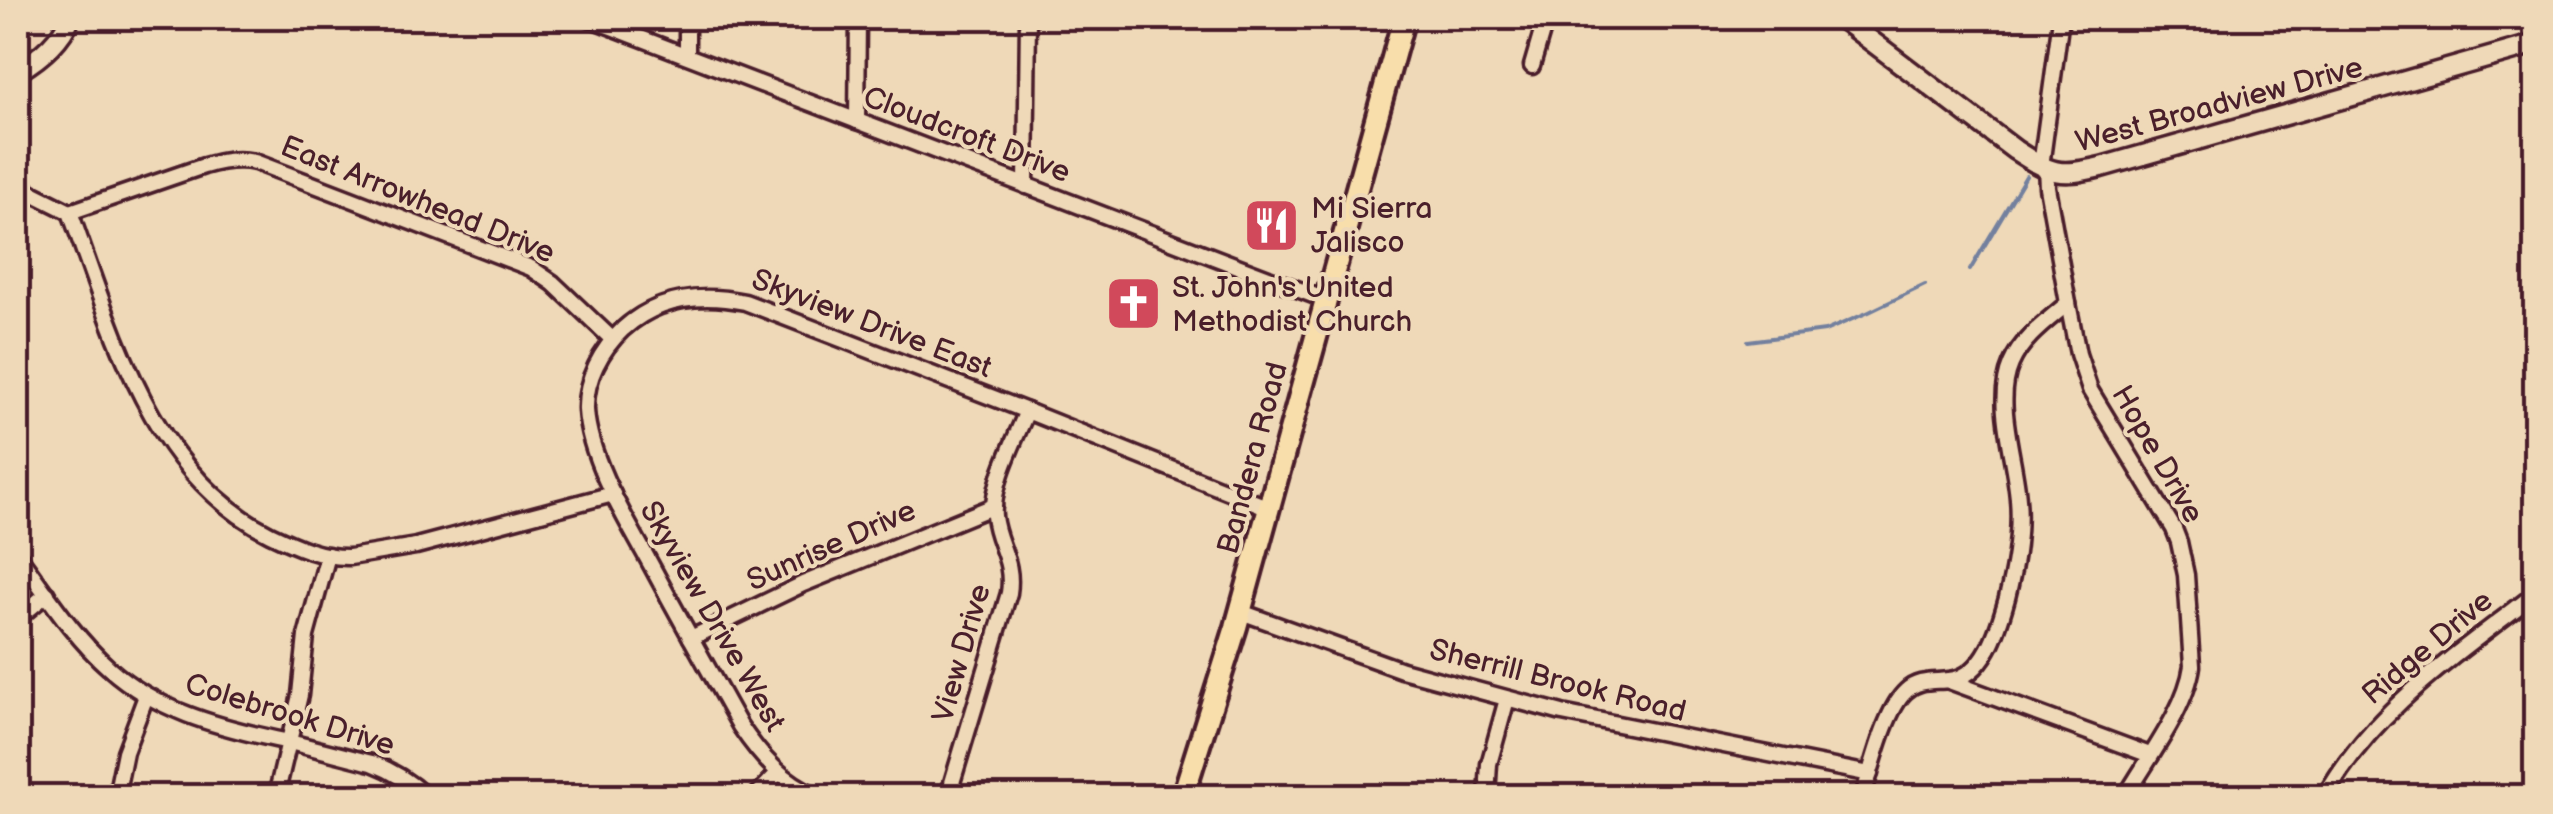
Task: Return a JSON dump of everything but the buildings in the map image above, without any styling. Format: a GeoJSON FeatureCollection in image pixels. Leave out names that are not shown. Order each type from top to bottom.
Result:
{"type":"FeatureCollection","features":[{"type":"Feature","properties":{"kind":"main road","name":"Bandera Road"},"geometry":{"type":"LineString","coordinates":[[1183,796],[1240,612],[1404,18]]}},
{"type":"Feature","properties":{"kind":"street"},"geometry":{"type":"LineString","coordinates":[[18,71],[57,40],[70,18]]}},
{"type":"Feature","properties":{"kind":"street","name":"Cloudcroft Drive"},"geometry":{"type":"LineString","coordinates":[[588,18],[1326,300]]}},
{"type":"Feature","properties":{"kind":"street"},"geometry":{"type":"LineString","coordinates":[[686,55],[687,18]]}},
{"type":"Feature","properties":{"kind":"street"},"geometry":{"type":"LineString","coordinates":[[857,121],[858,18]]}},
{"type":"Feature","properties":{"kind":"street"},"geometry":{"type":"LineString","coordinates":[[1026,186],[1028,18]]}},
{"type":"Feature","properties":{"kind":"street"},"geometry":{"type":"LineString","coordinates":[[1532,66],[1546,18]]}},
{"type":"Feature","properties":{"kind":"street","name":"Hope Drive"},"geometry":{"type":"LineString","coordinates":[[2061,18],[2044,167],[2078,354],[2090,390],[2174,529],[2183,556],[2190,681],[2183,701],[2126,796]]}},
{"type":"Feature","properties":{"kind":"street","name":"West Broadview Drive"},"geometry":{"type":"LineString","coordinates":[[1849,20],[2014,150],[2066,174],[2101,168],[2536,44]]}},
{"type":"Feature","properties":{"kind":"street","name":"East Arrowhead Drive"},"geometry":{"type":"LineString","coordinates":[[70,212],[204,166],[243,159],[531,268],[553,283],[612,339]]}},
{"type":"Feature","properties":{"kind":"street"},"geometry":{"type":"LineString","coordinates":[[18,186],[70,212],[127,369],[166,437],[204,484],[240,516],[299,548],[350,557],[416,546],[613,494]]}},
{"type":"Feature","properties":{"kind":"street","name":"Skyview Drive East"},"geometry":{"type":"LineString","coordinates":[[613,494],[589,434],[586,397],[594,370],[612,339],[630,322],[654,308],[698,297],[745,302],[1269,508]]}},
{"type":"Feature","properties":{"kind":"street"},"geometry":{"type":"LineString","coordinates":[[1863,796],[1893,706],[1908,688],[1970,673],[1993,636],[2014,568],[2018,532],[2016,469],[2005,413],[2005,378],[2027,339],[2068,303]]}},
{"type":"Feature","properties":{"kind":"street"},"geometry":{"type":"LineString","coordinates":[[994,506],[1010,451],[1028,411]]}},
{"type":"Feature","properties":{"kind":"street","name":"Skyview Drive West"},"geometry":{"type":"LineString","coordinates":[[613,494],[740,726],[778,773],[817,796]]}},
{"type":"Feature","properties":{"kind":"street","name":"Sunrise Drive"},"geometry":{"type":"LineString","coordinates":[[691,638],[803,584],[994,506]]}},
{"type":"Feature","properties":{"kind":"street","name":"View Drive"},"geometry":{"type":"LineString","coordinates":[[948,796],[1009,593],[1011,574],[994,506]]}},
{"type":"Feature","properties":{"kind":"street","name":"Colebrook Drive"},"geometry":{"type":"LineString","coordinates":[[18,554],[81,639],[107,666],[146,696],[239,732],[392,770],[425,796]]}},
{"type":"Feature","properties":{"kind":"street"},"geometry":{"type":"LineString","coordinates":[[276,796],[300,696],[303,650],[328,555]]}},
{"type":"Feature","properties":{"kind":"street","name":"Ridge Drive"},"geometry":{"type":"LineString","coordinates":[[2325,796],[2356,746],[2384,716],[2536,593]]}},
{"type":"Feature","properties":{"kind":"street"},"geometry":{"type":"LineString","coordinates":[[18,618],[47,594]]}},
{"type":"Feature","properties":{"kind":"street","name":"Sherrill Brook Road"},"geometry":{"type":"LineString","coordinates":[[1240,612],[1402,670],[1600,723],[1870,774]]}},
{"type":"Feature","properties":{"kind":"street"},"geometry":{"type":"LineString","coordinates":[[1949,680],[2150,754]]}},
{"type":"Feature","properties":{"kind":"street"},"geometry":{"type":"LineString","coordinates":[[116,796],[128,740],[146,696]]}},
{"type":"Feature","properties":{"kind":"street"},"geometry":{"type":"LineString","coordinates":[[1487,796],[1489,764],[1507,699]]}},
{"type":"Feature","properties":{"kind":"street"},"geometry":{"type":"LineString","coordinates":[[756,796],[778,773]]}},
{"type":"Feature","properties":{"kind":"shaded area"},"geometry":{"type":"Polygon","coordinates":[[[18,18],[54,18],[35,45],[18,55],[18,18]]]}},
{"type":"Feature","properties":{"kind":"waterway"},"geometry":{"type":"LineString","coordinates":[[1970,270],[2026,176]]}},
{"type":"Feature","properties":{"kind":"waterway"},"geometry":{"type":"LineString","coordinates":[[1748,341],[1825,331],[1925,285]]}},
{"type":"Feature","properties":{"kind":"place","name":"Mi Sierra Jalisco"},"geometry":{"type":"Point","coordinates":[1272,225]}},
{"type":"Feature","properties":{"kind":"place","name":"St. John's United Methodist Church"},"geometry":{"type":"Point","coordinates":[1133,304]}}]}
